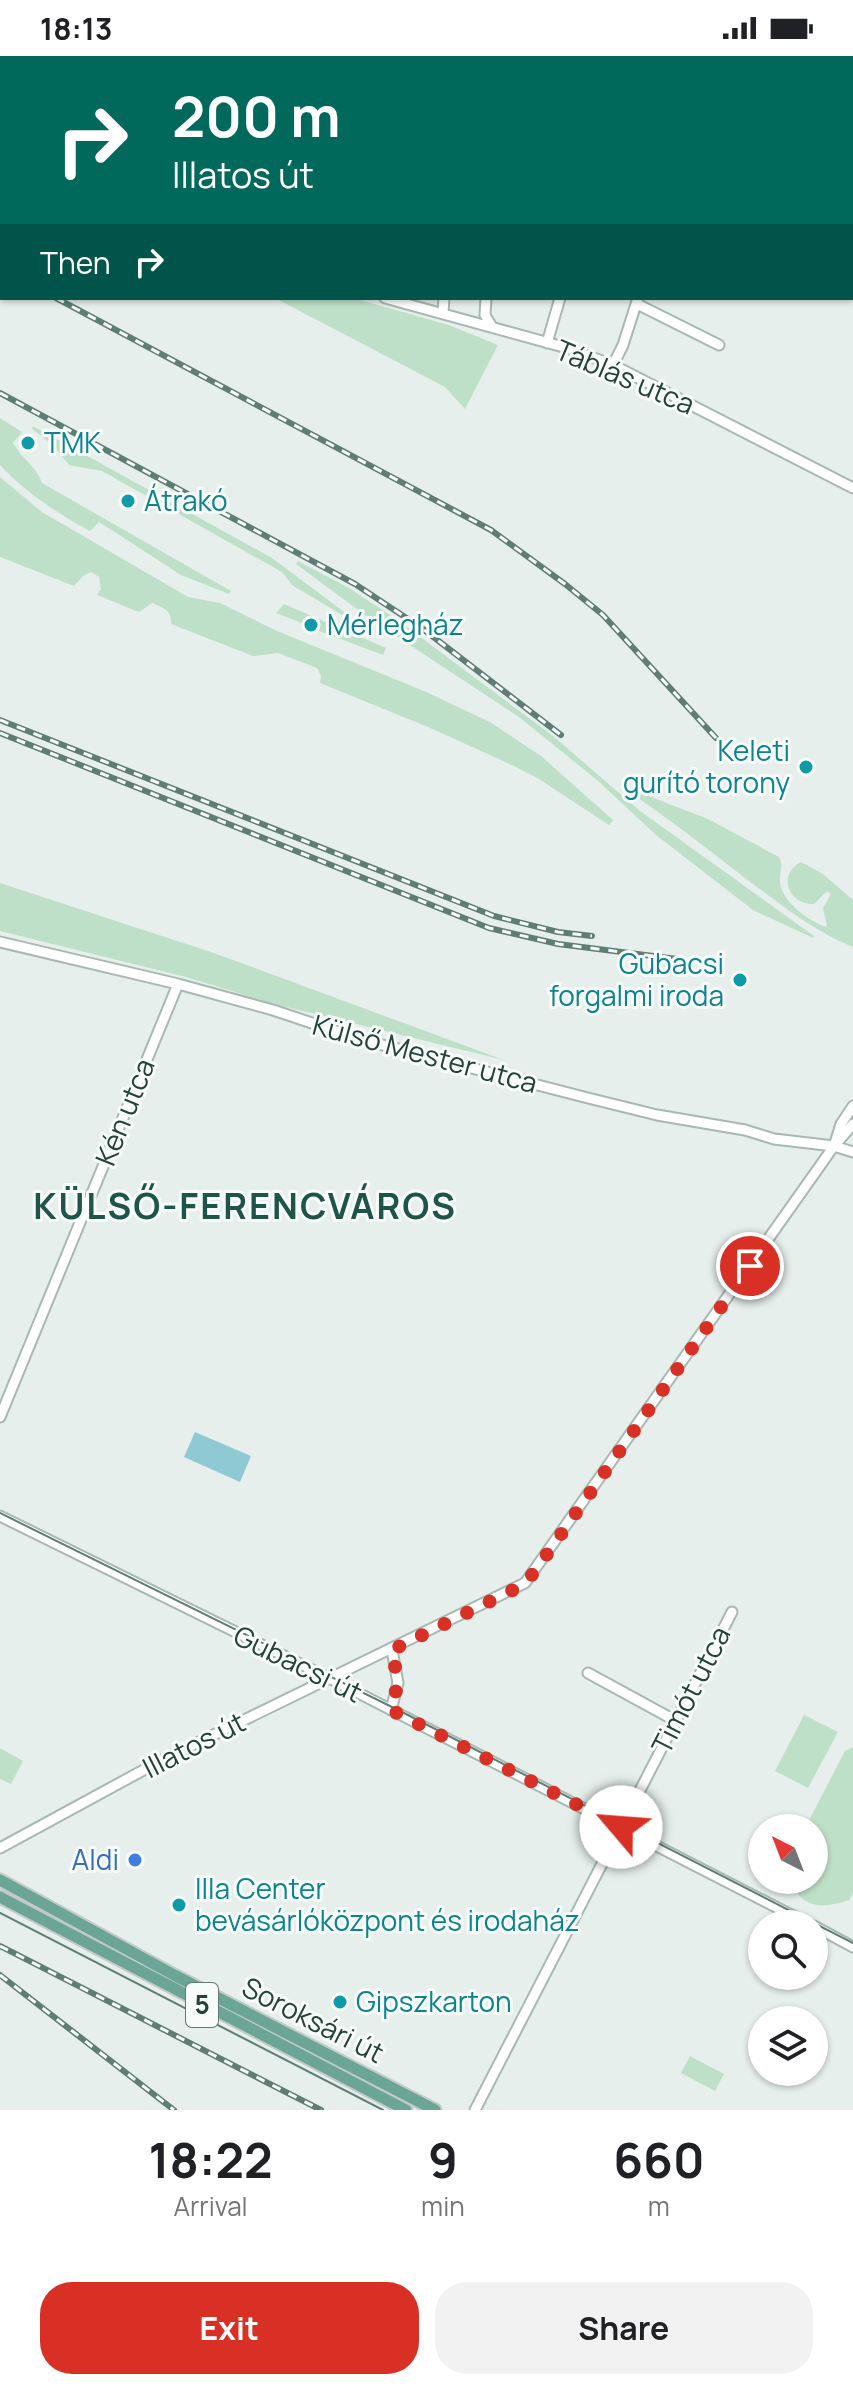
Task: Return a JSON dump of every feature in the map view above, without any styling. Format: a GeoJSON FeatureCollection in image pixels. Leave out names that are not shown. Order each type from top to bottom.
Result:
{"type":"FeatureCollection","features":[{"type":"Feature","properties":{"kind":"main road","name":"Soroksári út"},"geometry":{"type":"LineString","coordinates":[[0,1880],[174,1975],[435,2110]]}},
{"type":"Feature","properties":{"kind":"main road","name":"Soroksári út"},"geometry":{"type":"LineString","coordinates":[[0,1897],[406,2110]]}},
{"type":"Feature","properties":{"kind":"street","name":"Táblás utca"},"geometry":{"type":"LineString","coordinates":[[393,300],[547,343],[613,365],[853,488]]}},
{"type":"Feature","properties":{"kind":"street"},"geometry":{"type":"LineString","coordinates":[[443,313],[444,300]]}},
{"type":"Feature","properties":{"kind":"street"},"geometry":{"type":"LineString","coordinates":[[486,300],[485,315],[492,327]]}},
{"type":"Feature","properties":{"kind":"street"},"geometry":{"type":"LineString","coordinates":[[547,343],[559,300]]}},
{"type":"Feature","properties":{"kind":"street"},"geometry":{"type":"LineString","coordinates":[[613,365],[637,301],[719,345]]}},
{"type":"Feature","properties":{"kind":"street","name":"Külső Mester utca"},"geometry":{"type":"LineString","coordinates":[[0,942],[178,984],[273,1010],[363,1040],[657,1115],[853,1152]]}},
{"type":"Feature","properties":{"kind":"street","name":"Kén utca"},"geometry":{"type":"LineString","coordinates":[[0,1417],[178,984]]}},
{"type":"Feature","properties":{"kind":"street","name":"Illatos út"},"geometry":{"type":"LineString","coordinates":[[834,1146],[841,1124],[853,1106]]}},
{"type":"Feature","properties":{"kind":"street","name":"Illatos út"},"geometry":{"type":"LineString","coordinates":[[0,1848],[175,1753],[513,1590],[533,1574],[834,1146],[853,1124]]}},
{"type":"Feature","properties":{"kind":"street","name":"Gubacsi út"},"geometry":{"type":"LineString","coordinates":[[0,1516],[331,1679],[783,1910]]}},
{"type":"Feature","properties":{"kind":"street","name":"Timót utca"},"geometry":{"type":"LineString","coordinates":[[475,2110],[732,1612]]}},
{"type":"Feature","properties":{"kind":"street"},"geometry":{"type":"LineString","coordinates":[[391,1710],[398,1683],[392,1650]]}},
{"type":"Feature","properties":{"kind":"street"},"geometry":{"type":"LineString","coordinates":[[588,1673],[676,1721]]}},
{"type":"Feature","properties":{"kind":"street","name":"Gubacsi út"},"geometry":{"type":"LineString","coordinates":[[828,1934],[853,1947]]}},
{"type":"Feature","properties":{"kind":"green space"},"geometry":{"type":"Polygon","coordinates":[[[279,300],[360,300],[449,325],[498,345],[465,409],[445,387],[279,300]]]}},
{"type":"Feature","properties":{"kind":"green space"},"geometry":{"type":"Polygon","coordinates":[[[0,418],[22,432],[13,443],[42,483],[231,591],[229,594],[181,575],[99,522],[90,531],[31,493],[0,465],[0,418]]]}},
{"type":"Feature","properties":{"kind":"green space"},"geometry":{"type":"Polygon","coordinates":[[[33,426],[272,558],[359,623],[292,585],[282,572],[102,471],[69,465],[53,445],[32,429],[33,426]]]}},
{"type":"Feature","properties":{"kind":"green space"},"geometry":{"type":"Polygon","coordinates":[[[0,477],[42,512],[188,597],[220,603],[277,631],[424,691],[490,722],[541,756],[613,820],[609,825],[512,765],[320,683],[317,668],[278,653],[253,656],[171,624],[169,613],[152,603],[139,612],[97,595],[101,589],[99,577],[91,572],[74,586],[0,557],[0,477]]]}},
{"type":"Feature","properties":{"kind":"green space"},"geometry":{"type":"Polygon","coordinates":[[[298,561],[349,588],[399,621],[553,736],[640,811],[813,938],[753,910],[656,835],[597,780],[519,717],[369,618],[296,564],[298,561]]]}},
{"type":"Feature","properties":{"kind":"green space"},"geometry":{"type":"Polygon","coordinates":[[[284,604],[386,648],[383,655],[314,629],[317,621],[311,618],[307,625],[276,613],[284,604]]]}},
{"type":"Feature","properties":{"kind":"green space"},"geometry":{"type":"Polygon","coordinates":[[[638,792],[708,819],[779,857],[780,882],[785,896],[804,915],[825,927],[823,908],[831,894],[827,891],[814,904],[805,903],[792,894],[788,881],[789,874],[801,862],[823,874],[853,900],[853,947],[787,909],[635,796],[638,792]]]}},
{"type":"Feature","properties":{"kind":"green space"},"geometry":{"type":"Polygon","coordinates":[[[0,883],[214,953],[504,1060],[274,1004],[186,977],[0,931],[0,883]]]}},
{"type":"Feature","properties":{"kind":"green space"},"geometry":{"type":"Polygon","coordinates":[[[804,1715],[838,1732],[808,1788],[775,1771],[804,1715]]]}},
{"type":"Feature","properties":{"kind":"green space"},"geometry":{"type":"Polygon","coordinates":[[[853,1747],[853,1893],[849,1900],[839,1903],[814,1904],[798,1894],[828,1894],[828,1814],[812,1814],[845,1751],[853,1747]]]}},
{"type":"Feature","properties":{"kind":"green space"},"geometry":{"type":"Polygon","coordinates":[[[0,1748],[23,1761],[11,1784],[0,1779],[0,1748]]]}},
{"type":"Feature","properties":{"kind":"green space"},"geometry":{"type":"Polygon","coordinates":[[[690,2056],[724,2074],[715,2091],[681,2073],[690,2056]]]}},
{"type":"Feature","properties":{"kind":"water"},"geometry":{"type":"Polygon","coordinates":[[[195,1432],[251,1456],[240,1482],[184,1457],[195,1432]]]}},
{"type":"Feature","properties":{"kind":"tram line"},"geometry":{"type":"LineString","coordinates":[[0,1513],[404,1713],[853,1943]]}},
{"type":"Feature","properties":{"kind":"tram line"},"geometry":{"type":"LineString","coordinates":[[0,1913],[383,2110]]}},
{"type":"Feature","properties":{"kind":"railway"},"geometry":{"type":"LineString","coordinates":[[60,300],[491,530],[603,615],[716,738]]}},
{"type":"Feature","properties":{"kind":"railway"},"geometry":{"type":"LineString","coordinates":[[0,393],[355,584],[423,629],[561,735]]}},
{"type":"Feature","properties":{"kind":"railway"},"geometry":{"type":"LineString","coordinates":[[0,720],[494,916],[558,932],[592,936]]}},
{"type":"Feature","properties":{"kind":"railway"},"geometry":{"type":"LineString","coordinates":[[0,733],[489,928],[558,944],[677,959]]}},
{"type":"Feature","properties":{"kind":"railway"},"geometry":{"type":"LineString","coordinates":[[0,1946],[321,2110]]}},
{"type":"Feature","properties":{"kind":"railway"},"geometry":{"type":"LineString","coordinates":[[0,1975],[174,2110]]}},
{"type":"Feature","properties":{"kind":"place","name":"TMK"},"geometry":{"type":"Point","coordinates":[28,443]}},
{"type":"Feature","properties":{"kind":"place","name":"Átrakó"},"geometry":{"type":"Point","coordinates":[128,501]}},
{"type":"Feature","properties":{"kind":"place","name":"Mérlegház"},"geometry":{"type":"Point","coordinates":[311,625]}},
{"type":"Feature","properties":{"kind":"place","name":"Keleti gurító torony"},"geometry":{"type":"Point","coordinates":[806,767]}},
{"type":"Feature","properties":{"kind":"place","name":"Gubacsi forgalmi iroda"},"geometry":{"type":"Point","coordinates":[740,980]}},
{"type":"Feature","properties":{"kind":"place","name":"Aldi"},"geometry":{"type":"Point","coordinates":[135,1860]}},
{"type":"Feature","properties":{"kind":"place","name":"Illa Center bevásárlóközpont és irodaház"},"geometry":{"type":"Point","coordinates":[179,1905]}},
{"type":"Feature","properties":{"kind":"place","name":"Gipszkarton"},"geometry":{"type":"Point","coordinates":[340,2002]}},
{"type":"Feature","properties":{"kind":"district","name":"KÜLSŐ-FERENCVÁROS"},"geometry":{"type":"Point","coordinates":[245,1206]}},
{"type":"Feature","properties":{"kind":"route"},"geometry":{"type":"LineString","coordinates":[[621,1827],[391,1710],[398,1683],[392,1650],[525,1583],[750,1266]]}}]}
